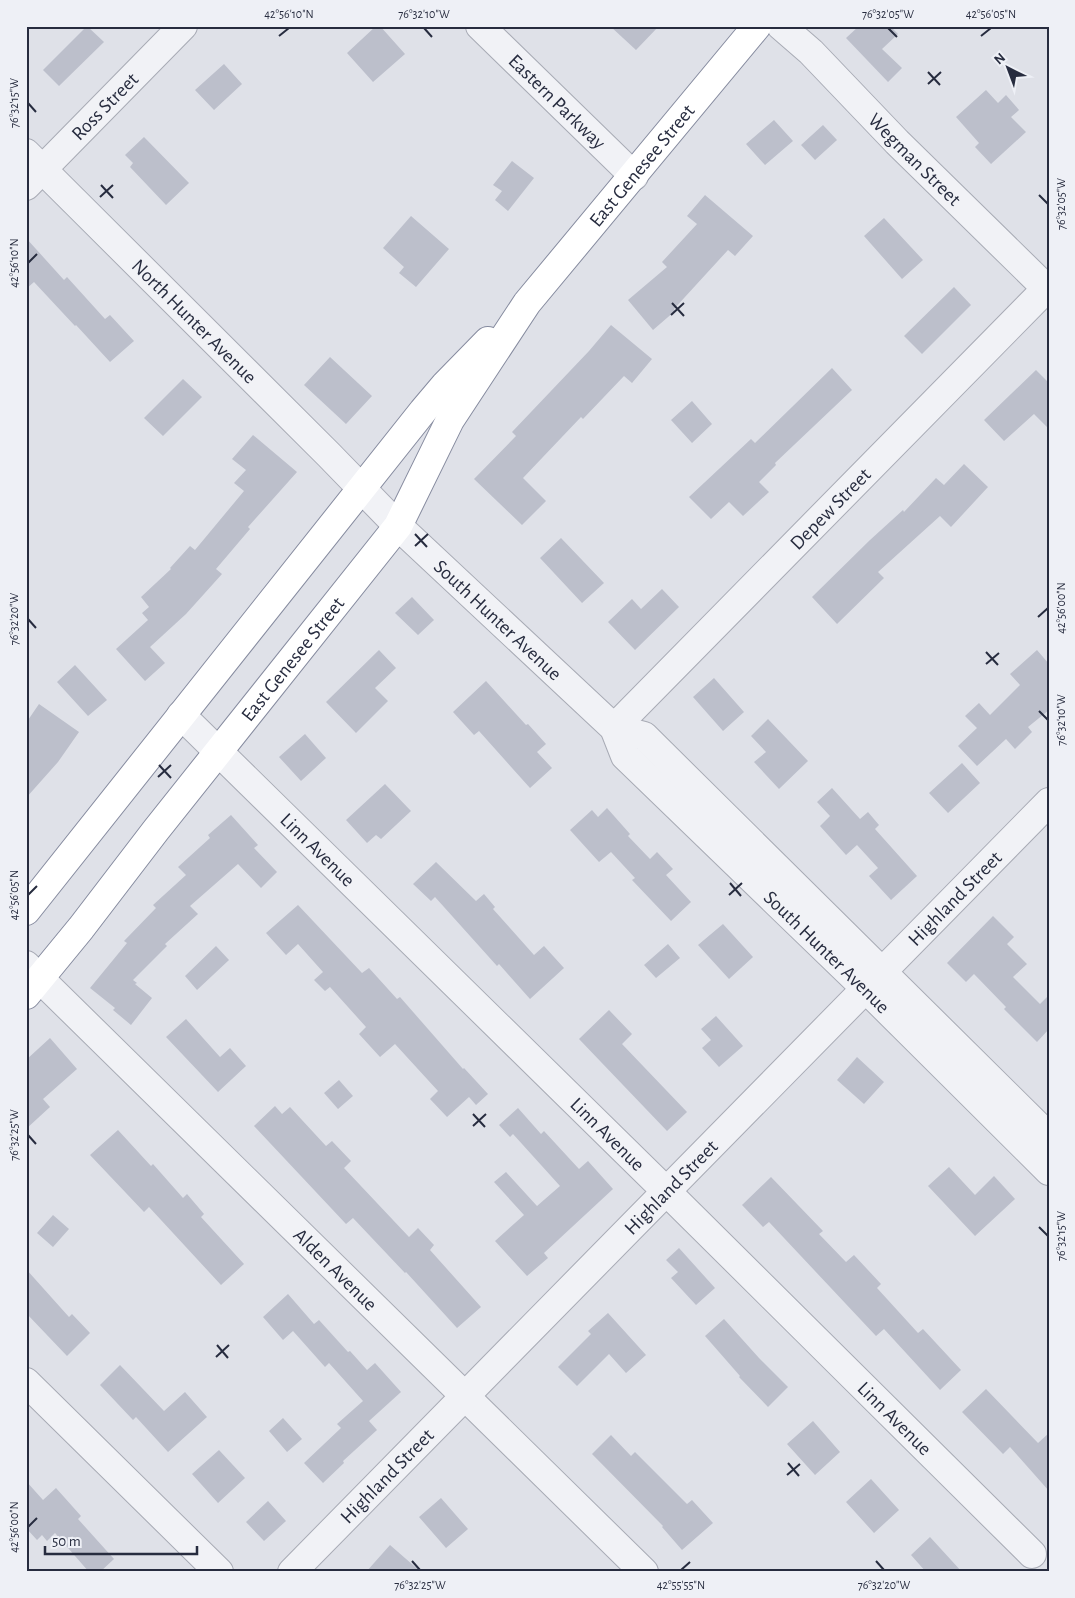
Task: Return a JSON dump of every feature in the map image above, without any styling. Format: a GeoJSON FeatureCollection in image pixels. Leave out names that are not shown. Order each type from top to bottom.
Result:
{"type":"FeatureCollection","features":[{"type":"Feature","properties":{"kind":"highway","name":"East Genesee Street"},"geometry":{"type":"LineString","coordinates":[[26,911],[445,384],[527,303],[757,26]]}},
{"type":"Feature","properties":{"kind":"highway","name":"East Genesee Street"},"geometry":{"type":"LineString","coordinates":[[31,980],[219,752],[398,526],[450,420],[527,303]]}},
{"type":"Feature","properties":{"kind":"street","name":"Ross Street"},"geometry":{"type":"LineString","coordinates":[[32,169],[183,26]]}},
{"type":"Feature","properties":{"kind":"street","name":"Eastern Parkway"},"geometry":{"type":"LineString","coordinates":[[480,26],[634,176]]}},
{"type":"Feature","properties":{"kind":"street","name":"Wegman Street"},"geometry":{"type":"LineString","coordinates":[[781,26],[811,52],[897,142],[1048,290]]}},
{"type":"Feature","properties":{"kind":"street","name":"North Hunter Avenue"},"geometry":{"type":"LineString","coordinates":[[32,169],[329,455],[362,490]]}},
{"type":"Feature","properties":{"kind":"street","name":"Depew Street"},"geometry":{"type":"LineString","coordinates":[[614,728],[1048,290]]}},
{"type":"Feature","properties":{"kind":"street","name":"South Hunter Avenue"},"geometry":{"type":"LineString","coordinates":[[362,490],[614,728],[644,736],[693,804],[874,980],[1012,1118],[1049,1171]]}},
{"type":"Feature","properties":{"kind":"street","name":"Linn Avenue"},"geometry":{"type":"LineString","coordinates":[[181,715],[666,1191],[1032,1554]]}},
{"type":"Feature","properties":{"kind":"street","name":"Highland Street"},"geometry":{"type":"LineString","coordinates":[[292,1572],[1049,802]]}},
{"type":"Feature","properties":{"kind":"street","name":"Alden Avenue"},"geometry":{"type":"LineString","coordinates":[[31,980],[464,1396],[644,1572]]}},
{"type":"Feature","properties":{"kind":"street","name":"South Hunter Avenue"},"geometry":{"type":"LineString","coordinates":[[1012,1118],[1049,1136]]}},
{"type":"Feature","properties":{"kind":"street"},"geometry":{"type":"LineString","coordinates":[[26,1382],[219,1572]]}},
{"type":"Feature","properties":{"kind":"building"},"geometry":{"type":"Polygon","coordinates":[[[87,26],[104,42],[59,86],[43,70],[87,26]]]}},
{"type":"Feature","properties":{"kind":"building"},"geometry":{"type":"Polygon","coordinates":[[[376,26],[380,26],[405,54],[373,82],[347,53],[376,26]]]}},
{"type":"Feature","properties":{"kind":"building"},"geometry":{"type":"Polygon","coordinates":[[[610,26],[659,26],[636,50],[610,26]]]}},
{"type":"Feature","properties":{"kind":"building"},"geometry":{"type":"Polygon","coordinates":[[[859,26],[890,26],[898,34],[882,49],[902,68],[888,82],[846,38],[859,26]]]}},
{"type":"Feature","properties":{"kind":"building"},"geometry":{"type":"Polygon","coordinates":[[[224,64],[242,84],[214,110],[195,90],[224,64]]]}},
{"type":"Feature","properties":{"kind":"building"},"geometry":{"type":"Polygon","coordinates":[[[986,90],[998,103],[1006,95],[1019,110],[1011,117],[1026,132],[991,164],[975,147],[979,143],[956,117],[986,90]]]}},
{"type":"Feature","properties":{"kind":"building"},"geometry":{"type":"Polygon","coordinates":[[[774,120],[793,141],[765,165],[746,144],[774,120]]]}},
{"type":"Feature","properties":{"kind":"building"},"geometry":{"type":"Polygon","coordinates":[[[823,125],[837,140],[815,160],[801,145],[823,125]]]}},
{"type":"Feature","properties":{"kind":"building"},"geometry":{"type":"Polygon","coordinates":[[[144,137],[189,183],[166,205],[130,167],[133,163],[125,155],[144,137]]]}},
{"type":"Feature","properties":{"kind":"building"},"geometry":{"type":"Polygon","coordinates":[[[512,161],[534,178],[508,211],[495,200],[502,191],[493,185],[512,161]]]}},
{"type":"Feature","properties":{"kind":"building"},"geometry":{"type":"Polygon","coordinates":[[[705,195],[753,236],[735,256],[728,250],[674,309],[675,311],[653,330],[628,300],[667,267],[662,262],[697,224],[687,216],[705,195]]]}},
{"type":"Feature","properties":{"kind":"building"},"geometry":{"type":"Polygon","coordinates":[[[411,216],[449,249],[416,287],[399,273],[404,267],[383,248],[411,216]]]}},
{"type":"Feature","properties":{"kind":"building"},"geometry":{"type":"Polygon","coordinates":[[[884,218],[923,260],[902,279],[864,236],[884,218]]]}},
{"type":"Feature","properties":{"kind":"building"},"geometry":{"type":"Polygon","coordinates":[[[26,238],[64,280],[67,277],[105,319],[110,315],[134,341],[110,362],[34,282],[26,289],[26,238]]]}},
{"type":"Feature","properties":{"kind":"building"},"geometry":{"type":"Polygon","coordinates":[[[954,287],[971,305],[922,354],[904,336],[954,287]]]}},
{"type":"Feature","properties":{"kind":"building"},"geometry":{"type":"Polygon","coordinates":[[[611,325],[652,359],[632,383],[624,376],[583,419],[581,417],[523,478],[546,501],[522,525],[474,479],[516,436],[512,432],[589,351],[611,325]]]}},
{"type":"Feature","properties":{"kind":"building"},"geometry":{"type":"Polygon","coordinates":[[[330,357],[372,396],[346,424],[304,385],[330,357]]]}},
{"type":"Feature","properties":{"kind":"building"},"geometry":{"type":"Polygon","coordinates":[[[832,368],[852,390],[775,463],[776,465],[759,482],[769,492],[743,516],[729,502],[711,519],[689,497],[751,439],[755,443],[832,368]]]}},
{"type":"Feature","properties":{"kind":"building"},"geometry":{"type":"Polygon","coordinates":[[[1036,370],[1049,383],[1049,429],[1034,414],[1004,441],[984,420],[1036,370]]]}},
{"type":"Feature","properties":{"kind":"building"},"geometry":{"type":"Polygon","coordinates":[[[183,379],[202,397],[163,436],[144,418],[183,379]]]}},
{"type":"Feature","properties":{"kind":"building"},"geometry":{"type":"Polygon","coordinates":[[[692,401],[712,424],[692,443],[671,420],[692,401]]]}},
{"type":"Feature","properties":{"kind":"building"},"geometry":{"type":"Polygon","coordinates":[[[253,435],[297,472],[248,527],[250,529],[216,569],[222,574],[186,614],[150,647],[165,663],[145,681],[116,649],[148,620],[142,613],[149,607],[141,597],[171,569],[190,546],[195,550],[244,491],[234,483],[246,470],[232,459],[253,435]]]}},
{"type":"Feature","properties":{"kind":"building"},"geometry":{"type":"Polygon","coordinates":[[[964,464],[988,487],[951,527],[940,516],[878,572],[884,578],[837,624],[812,597],[870,540],[903,510],[904,512],[936,478],[944,485],[964,464]]]}},
{"type":"Feature","properties":{"kind":"building"},"geometry":{"type":"Polygon","coordinates":[[[561,538],[604,583],[582,603],[540,558],[561,538]]]}},
{"type":"Feature","properties":{"kind":"building"},"geometry":{"type":"Polygon","coordinates":[[[662,589],[679,607],[635,650],[608,622],[632,599],[641,609],[662,589]]]}},
{"type":"Feature","properties":{"kind":"building"},"geometry":{"type":"Polygon","coordinates":[[[412,597],[434,620],[418,635],[395,613],[412,597]]]}},
{"type":"Feature","properties":{"kind":"building"},"geometry":{"type":"Polygon","coordinates":[[[379,650],[396,668],[375,688],[388,701],[356,733],[326,702],[379,650]]]}},
{"type":"Feature","properties":{"kind":"building"},"geometry":{"type":"Polygon","coordinates":[[[1037,650],[1049,664],[1049,710],[1028,727],[1032,732],[1015,749],[1006,739],[977,766],[958,746],[977,728],[965,716],[979,703],[990,715],[1020,685],[1010,674],[1037,650]]]}},
{"type":"Feature","properties":{"kind":"building"},"geometry":{"type":"Polygon","coordinates":[[[75,665],[107,700],[88,716],[57,682],[75,665]]]}},
{"type":"Feature","properties":{"kind":"building"},"geometry":{"type":"Polygon","coordinates":[[[714,678],[744,712],[723,731],[693,697],[714,678]]]}},
{"type":"Feature","properties":{"kind":"building"},"geometry":{"type":"Polygon","coordinates":[[[486,681],[546,744],[537,752],[552,768],[530,788],[479,731],[474,735],[453,712],[486,681]]]}},
{"type":"Feature","properties":{"kind":"building"},"geometry":{"type":"Polygon","coordinates":[[[39,704],[79,732],[58,762],[26,798],[26,723],[39,704]]]}},
{"type":"Feature","properties":{"kind":"building"},"geometry":{"type":"Polygon","coordinates":[[[768,719],[808,761],[779,789],[754,762],[766,752],[751,736],[768,719]]]}},
{"type":"Feature","properties":{"kind":"building"},"geometry":{"type":"Polygon","coordinates":[[[305,734],[326,758],[301,781],[279,757],[305,734]]]}},
{"type":"Feature","properties":{"kind":"building"},"geometry":{"type":"Polygon","coordinates":[[[962,763],[980,783],[948,813],[929,793],[962,763]]]}},
{"type":"Feature","properties":{"kind":"building"},"geometry":{"type":"Polygon","coordinates":[[[385,784],[411,811],[381,839],[376,835],[367,843],[346,820],[385,784]]]}},
{"type":"Feature","properties":{"kind":"building"},"geometry":{"type":"Polygon","coordinates":[[[832,788],[860,819],[868,812],[879,825],[875,829],[917,876],[891,900],[869,876],[878,868],[857,845],[846,855],[820,826],[830,816],[817,802],[832,788]]]}},
{"type":"Feature","properties":{"kind":"building"},"geometry":{"type":"Polygon","coordinates":[[[607,808],[630,834],[628,836],[650,859],[657,852],[673,869],[666,875],[691,902],[671,921],[632,880],[635,878],[611,852],[599,862],[570,830],[592,810],[598,817],[607,808]]]}},
{"type":"Feature","properties":{"kind":"building"},"geometry":{"type":"Polygon","coordinates":[[[231,815],[258,845],[254,848],[277,872],[261,888],[238,864],[190,906],[198,914],[165,944],[167,946],[133,980],[137,983],[135,984],[152,998],[131,1025],[113,1010],[115,1008],[90,988],[127,943],[124,941],[156,908],[153,905],[186,875],[178,867],[210,838],[208,835],[231,815]]]}},
{"type":"Feature","properties":{"kind":"building"},"geometry":{"type":"Polygon","coordinates":[[[436,862],[476,901],[484,894],[495,907],[493,909],[534,955],[544,946],[564,968],[530,999],[499,964],[497,966],[435,897],[431,901],[413,884],[436,862]]]}},
{"type":"Feature","properties":{"kind":"building"},"geometry":{"type":"Polygon","coordinates":[[[298,905],[362,973],[369,968],[397,999],[400,997],[463,1069],[488,1094],[476,1105],[469,1097],[447,1117],[430,1099],[438,1091],[395,1044],[380,1057],[359,1034],[366,1027],[330,987],[325,991],[314,980],[323,972],[298,944],[286,955],[266,933],[298,905]]]}},
{"type":"Feature","properties":{"kind":"building"},"geometry":{"type":"Polygon","coordinates":[[[993,916],[1014,937],[1007,944],[1027,964],[1013,977],[1040,1004],[1049,995],[1049,1029],[1037,1042],[1004,1009],[1006,1007],[974,974],[966,982],[947,963],[993,916]]]}},
{"type":"Feature","properties":{"kind":"building"},"geometry":{"type":"Polygon","coordinates":[[[723,924],[753,957],[729,979],[698,945],[723,924]]]}},
{"type":"Feature","properties":{"kind":"building"},"geometry":{"type":"Polygon","coordinates":[[[668,944],[680,958],[656,978],[644,965],[668,944]]]}},
{"type":"Feature","properties":{"kind":"building"},"geometry":{"type":"Polygon","coordinates":[[[216,946],[229,960],[197,990],[185,976],[216,946]]]}},
{"type":"Feature","properties":{"kind":"building"},"geometry":{"type":"Polygon","coordinates":[[[609,1010],[632,1034],[622,1044],[687,1112],[667,1131],[579,1039],[609,1010]]]}},
{"type":"Feature","properties":{"kind":"building"},"geometry":{"type":"Polygon","coordinates":[[[716,1016],[743,1046],[719,1067],[702,1048],[711,1040],[701,1029],[716,1016]]]}},
{"type":"Feature","properties":{"kind":"building"},"geometry":{"type":"Polygon","coordinates":[[[186,1019],[220,1057],[230,1048],[246,1066],[218,1092],[166,1037],[186,1019]]]}},
{"type":"Feature","properties":{"kind":"building"},"geometry":{"type":"Polygon","coordinates":[[[50,1038],[77,1069],[43,1099],[50,1107],[26,1129],[26,1060],[50,1038]]]}},
{"type":"Feature","properties":{"kind":"building"},"geometry":{"type":"Polygon","coordinates":[[[857,1057],[884,1082],[864,1104],[837,1080],[857,1057]]]}},
{"type":"Feature","properties":{"kind":"building"},"geometry":{"type":"Polygon","coordinates":[[[339,1080],[353,1096],[338,1109],[324,1093],[339,1080]]]}},
{"type":"Feature","properties":{"kind":"building"},"geometry":{"type":"Polygon","coordinates":[[[275,1106],[282,1114],[290,1107],[326,1146],[332,1141],[351,1161],[344,1168],[409,1237],[418,1228],[434,1245],[430,1250],[481,1307],[457,1328],[353,1218],[346,1224],[254,1126],[275,1106]]]}},
{"type":"Feature","properties":{"kind":"building"},"geometry":{"type":"Polygon","coordinates":[[[518,1108],[541,1134],[544,1131],[579,1169],[588,1161],[613,1189],[544,1253],[548,1258],[527,1276],[495,1241],[524,1215],[494,1182],[506,1172],[537,1206],[560,1186],[513,1134],[510,1137],[499,1125],[518,1108]]]}},
{"type":"Feature","properties":{"kind":"building"},"geometry":{"type":"Polygon","coordinates":[[[118,1130],[151,1166],[153,1164],[183,1198],[187,1194],[204,1214],[201,1217],[244,1264],[221,1285],[149,1207],[144,1212],[90,1155],[118,1130]]]}},
{"type":"Feature","properties":{"kind":"building"},"geometry":{"type":"Polygon","coordinates":[[[949,1167],[975,1195],[994,1176],[1015,1199],[975,1236],[928,1186],[949,1167]]]}},
{"type":"Feature","properties":{"kind":"building"},"geometry":{"type":"Polygon","coordinates":[[[771,1177],[823,1231],[819,1234],[846,1262],[854,1255],[881,1284],[877,1288],[918,1333],[923,1329],[961,1370],[940,1390],[884,1329],[876,1336],[769,1222],[763,1227],[742,1205],[771,1177]]]}},
{"type":"Feature","properties":{"kind":"building"},"geometry":{"type":"Polygon","coordinates":[[[53,1215],[69,1229],[53,1247],[37,1233],[53,1215]]]}},
{"type":"Feature","properties":{"kind":"building"},"geometry":{"type":"Polygon","coordinates":[[[679,1248],[715,1288],[696,1305],[671,1278],[678,1272],[666,1260],[679,1248]]]}},
{"type":"Feature","properties":{"kind":"building"},"geometry":{"type":"Polygon","coordinates":[[[26,1269],[69,1317],[72,1314],[90,1333],[67,1356],[26,1313],[26,1269]]]}},
{"type":"Feature","properties":{"kind":"building"},"geometry":{"type":"Polygon","coordinates":[[[288,1294],[314,1324],[319,1320],[367,1370],[375,1363],[401,1392],[369,1421],[377,1430],[343,1461],[344,1463],[323,1483],[304,1463],[341,1428],[337,1424],[363,1401],[329,1363],[325,1367],[293,1331],[283,1340],[263,1317],[288,1294]]]}},
{"type":"Feature","properties":{"kind":"building"},"geometry":{"type":"Polygon","coordinates":[[[608,1313],[646,1355],[626,1373],[609,1354],[577,1386],[558,1367],[591,1334],[588,1331],[608,1313]]]}},
{"type":"Feature","properties":{"kind":"building"},"geometry":{"type":"Polygon","coordinates":[[[724,1319],[788,1387],[768,1407],[739,1377],[705,1336],[724,1319]]]}},
{"type":"Feature","properties":{"kind":"building"},"geometry":{"type":"Polygon","coordinates":[[[120,1365],[164,1411],[185,1392],[207,1417],[168,1452],[136,1417],[133,1420],[100,1385],[120,1365]]]}},
{"type":"Feature","properties":{"kind":"building"},"geometry":{"type":"Polygon","coordinates":[[[986,1389],[1038,1443],[1049,1433],[1049,1491],[1010,1447],[1003,1454],[962,1412],[986,1389]]]}},
{"type":"Feature","properties":{"kind":"building"},"geometry":{"type":"Polygon","coordinates":[[[283,1418],[302,1439],[287,1452],[269,1431],[283,1418]]]}},
{"type":"Feature","properties":{"kind":"building"},"geometry":{"type":"Polygon","coordinates":[[[813,1421],[840,1452],[815,1475],[787,1444],[813,1421]]]}},
{"type":"Feature","properties":{"kind":"building"},"geometry":{"type":"Polygon","coordinates":[[[611,1435],[631,1456],[635,1452],[687,1504],[692,1500],[713,1523],[682,1550],[663,1526],[592,1454],[611,1435]]]}},
{"type":"Feature","properties":{"kind":"building"},"geometry":{"type":"Polygon","coordinates":[[[219,1450],[245,1478],[218,1503],[192,1474],[219,1450]]]}},
{"type":"Feature","properties":{"kind":"building"},"geometry":{"type":"Polygon","coordinates":[[[871,1479],[899,1510],[874,1533],[846,1502],[871,1479]]]}},
{"type":"Feature","properties":{"kind":"building"},"geometry":{"type":"Polygon","coordinates":[[[26,1481],[43,1500],[56,1488],[81,1516],[78,1519],[114,1559],[100,1572],[89,1572],[55,1533],[47,1541],[42,1535],[37,1540],[26,1528],[26,1481]]]}},
{"type":"Feature","properties":{"kind":"building"},"geometry":{"type":"Polygon","coordinates":[[[441,1498],[468,1529],[446,1548],[419,1517],[441,1498]]]}},
{"type":"Feature","properties":{"kind":"building"},"geometry":{"type":"Polygon","coordinates":[[[268,1501],[286,1521],[264,1541],[246,1522],[268,1501]]]}},
{"type":"Feature","properties":{"kind":"building"},"geometry":{"type":"Polygon","coordinates":[[[930,1537],[962,1572],[926,1572],[911,1555],[930,1537]]]}},
{"type":"Feature","properties":{"kind":"building"},"geometry":{"type":"Polygon","coordinates":[[[390,1545],[421,1572],[366,1572],[390,1545]]]}}]}
